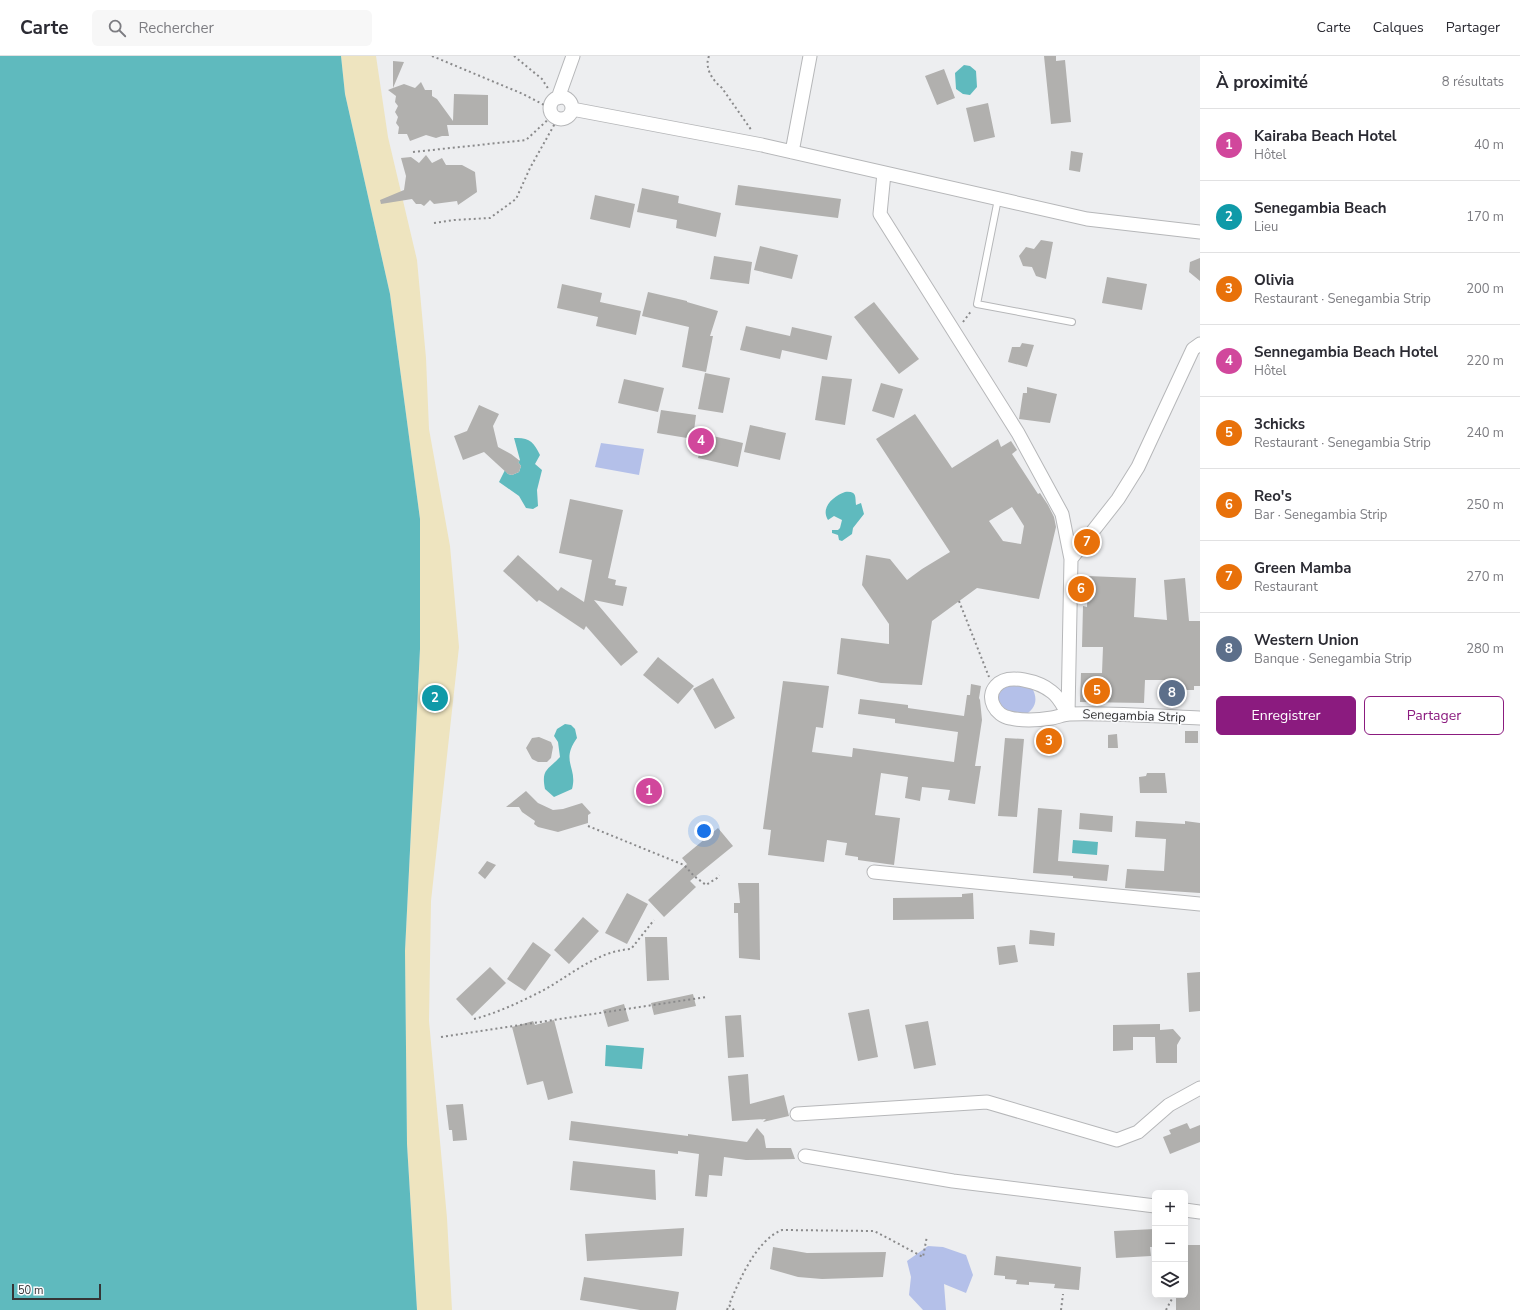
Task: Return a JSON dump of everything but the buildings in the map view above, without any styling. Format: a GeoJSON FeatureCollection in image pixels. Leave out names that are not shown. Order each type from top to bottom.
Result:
{"type":"FeatureCollection","features":[{"type":"Feature","properties":{"kind":"street"},"geometry":{"type":"LineString","coordinates":[[555,108],[573,56]]}},
{"type":"Feature","properties":{"kind":"street"},"geometry":{"type":"LineString","coordinates":[[792,152],[810,56]]}},
{"type":"Feature","properties":{"kind":"street"},"geometry":{"type":"LineString","coordinates":[[555,108],[568,100],[572,106],[572,109]]}},
{"type":"Feature","properties":{"kind":"street"},"geometry":{"type":"LineString","coordinates":[[555,108],[565,118],[572,109]]}},
{"type":"Feature","properties":{"kind":"street"},"geometry":{"type":"LineString","coordinates":[[572,109],[762,145],[1087,219],[1200,232]]}},
{"type":"Feature","properties":{"kind":"street"},"geometry":{"type":"LineString","coordinates":[[884,173],[880,214],[1018,433],[1062,514],[1071,559],[1068,714]]}},
{"type":"Feature","properties":{"kind":"street"},"geometry":{"type":"LineString","coordinates":[[1071,559],[1118,499],[1138,467],[1193,349],[1200,344]]}},
{"type":"Feature","properties":{"kind":"street","name":"Senegambia Strip"},"geometry":{"type":"LineString","coordinates":[[1068,714],[1053,692],[1043,686],[1022,680],[1010,679],[996,686],[992,694],[992,704],[998,712],[1006,718],[1037,720],[1068,714],[1200,718]]}},
{"type":"Feature","properties":{"kind":"street"},"geometry":{"type":"LineString","coordinates":[[874,872],[1200,904]]}},
{"type":"Feature","properties":{"kind":"street"},"geometry":{"type":"LineString","coordinates":[[797,1114],[987,1102],[1117,1140],[1138,1132],[1169,1106],[1200,1088]]}},
{"type":"Feature","properties":{"kind":"street"},"geometry":{"type":"LineString","coordinates":[[805,1156],[953,1181],[1152,1206]]}},
{"type":"Feature","properties":{"kind":"street"},"geometry":{"type":"LineString","coordinates":[[1188,1210],[1200,1212]]}},
{"type":"Feature","properties":{"kind":"lane"},"geometry":{"type":"LineString","coordinates":[[998,199],[976,304],[1072,322]]}},
{"type":"Feature","properties":{"kind":"path"},"geometry":{"type":"LineString","coordinates":[[432,56],[555,108]]}},
{"type":"Feature","properties":{"kind":"path"},"geometry":{"type":"LineString","coordinates":[[434,223],[454,220],[490,218],[516,199],[555,108],[542,79],[514,56]]}},
{"type":"Feature","properties":{"kind":"path"},"geometry":{"type":"LineString","coordinates":[[709,56],[708,69],[716,84],[722,88],[762,145]]}},
{"type":"Feature","properties":{"kind":"path"},"geometry":{"type":"LineString","coordinates":[[413,152],[526,140],[555,108]]}},
{"type":"Feature","properties":{"kind":"path"},"geometry":{"type":"LineString","coordinates":[[954,332],[976,304]]}},
{"type":"Feature","properties":{"kind":"path"},"geometry":{"type":"LineString","coordinates":[[959,601],[987,674],[996,686]]}},
{"type":"Feature","properties":{"kind":"path"},"geometry":{"type":"LineString","coordinates":[[588,826],[684,865],[694,876],[706,885],[719,875]]}},
{"type":"Feature","properties":{"kind":"path"},"geometry":{"type":"LineString","coordinates":[[474,1019],[495,1013],[540,992],[590,962],[618,950],[631,949],[654,920]]}},
{"type":"Feature","properties":{"kind":"path"},"geometry":{"type":"LineString","coordinates":[[441,1037],[706,997]]}},
{"type":"Feature","properties":{"kind":"path"},"geometry":{"type":"LineString","coordinates":[[727,1310],[739,1282],[766,1239],[772,1234],[782,1230],[874,1231],[923,1256],[927,1236]]}},
{"type":"Feature","properties":{"kind":"path"},"geometry":{"type":"LineString","coordinates":[[1061,1310],[1063,1294]]}},
{"type":"Feature","properties":{"kind":"path"},"geometry":{"type":"LineString","coordinates":[[1166,1310],[1172,1298]]}},
{"type":"Feature","properties":{"kind":"path"},"geometry":{"type":"LineString","coordinates":[[728,1305],[734,1310]]}},
{"type":"Feature","properties":{"kind":"shaded area"},"geometry":{"type":"Polygon","coordinates":[[[0,56],[341,56],[345,94],[390,294],[420,519],[420,649],[405,951],[407,1144],[417,1310],[0,1310],[0,56]]]}},
{"type":"Feature","properties":{"kind":"shaded area"},"geometry":{"type":"Polygon","coordinates":[[[964,65],[970,66],[976,71],[977,87],[970,95],[963,94],[956,89],[955,73],[964,65]]]}},
{"type":"Feature","properties":{"kind":"shaded area"},"geometry":{"type":"Polygon","coordinates":[[[514,438],[524,438],[530,441],[536,447],[540,455],[535,464],[542,470],[537,490],[538,506],[533,509],[526,508],[519,496],[499,482],[505,470],[508,474],[512,475],[519,472],[521,466],[518,462],[520,460],[514,438]]]}},
{"type":"Feature","properties":{"kind":"shaded area"},"geometry":{"type":"Polygon","coordinates":[[[601,443],[644,449],[639,475],[595,467],[601,443]]]}},
{"type":"Feature","properties":{"kind":"shaded area"},"geometry":{"type":"Polygon","coordinates":[[[845,492],[852,492],[855,495],[856,505],[861,503],[864,514],[853,528],[852,534],[842,541],[839,540],[838,535],[832,533],[832,530],[838,530],[840,528],[842,520],[834,516],[828,520],[826,511],[827,506],[833,499],[845,492]]]}},
{"type":"Feature","properties":{"kind":"shaded area"},"geometry":{"type":"Polygon","coordinates":[[[1007,681],[1032,688],[1035,697],[1035,704],[1027,714],[1023,716],[997,707],[998,686],[1007,681]]]}},
{"type":"Feature","properties":{"kind":"shaded area"},"geometry":{"type":"Polygon","coordinates":[[[565,724],[571,725],[575,729],[577,738],[570,753],[573,775],[572,789],[554,797],[545,789],[544,777],[546,770],[560,757],[558,742],[554,736],[557,729],[565,724]]]}},
{"type":"Feature","properties":{"kind":"shaded area"},"geometry":{"type":"Polygon","coordinates":[[[1073,840],[1098,842],[1097,855],[1072,853],[1073,840]]]}},
{"type":"Feature","properties":{"kind":"shaded area"},"geometry":{"type":"Polygon","coordinates":[[[606,1045],[644,1048],[642,1069],[605,1066],[606,1045]]]}},
{"type":"Feature","properties":{"kind":"shaded area"},"geometry":{"type":"Polygon","coordinates":[[[928,1246],[943,1247],[966,1255],[973,1275],[966,1293],[944,1284],[946,1310],[923,1310],[909,1295],[911,1277],[907,1261],[928,1246]]]}},
{"type":"Feature","properties":{"kind":"sand"},"geometry":{"type":"Polygon","coordinates":[[[341,56],[376,56],[388,137],[417,260],[426,358],[429,429],[450,546],[459,647],[431,901],[429,1021],[447,1218],[452,1310],[417,1310],[407,1144],[405,951],[420,649],[420,519],[390,294],[345,94],[341,56]]]}},
{"type":"Feature","properties":{"kind":"place","name":"Sennegambia Beach Hotel"},"geometry":{"type":"Point","coordinates":[701,441]}},
{"type":"Feature","properties":{"kind":"place","name":"Green Mamba"},"geometry":{"type":"Point","coordinates":[1087,542]}},
{"type":"Feature","properties":{"kind":"place","name":"Reo's"},"geometry":{"type":"Point","coordinates":[1081,589]}},
{"type":"Feature","properties":{"kind":"place","name":"3chicks"},"geometry":{"type":"Point","coordinates":[1097,691]}},
{"type":"Feature","properties":{"kind":"place","name":"Western Union"},"geometry":{"type":"Point","coordinates":[1172,693]}},
{"type":"Feature","properties":{"kind":"place","name":"Senegambia Beach"},"geometry":{"type":"Point","coordinates":[435,698]}},
{"type":"Feature","properties":{"kind":"place","name":"Olivia"},"geometry":{"type":"Point","coordinates":[1049,741]}},
{"type":"Feature","properties":{"kind":"place","name":"Kairaba Beach Hotel"},"geometry":{"type":"Point","coordinates":[649,791]}}]}
